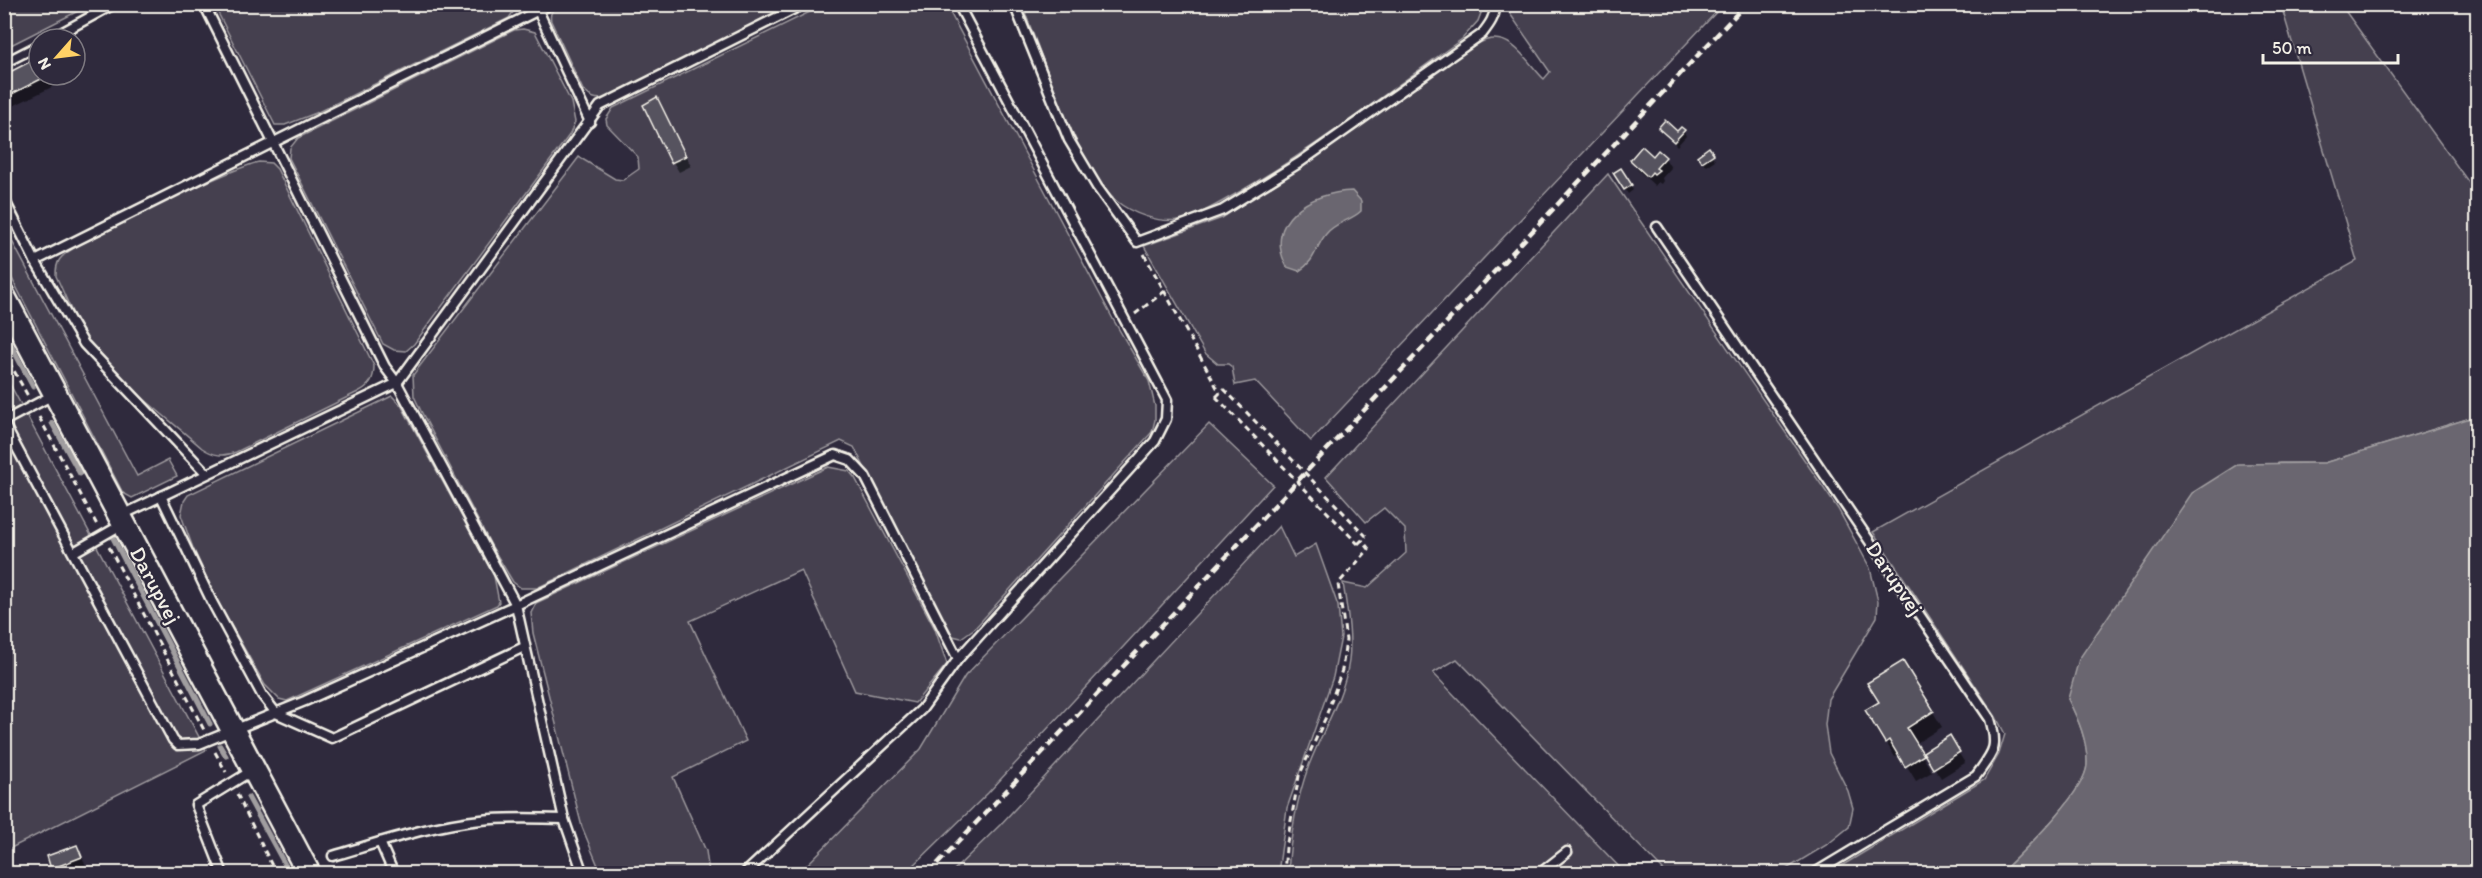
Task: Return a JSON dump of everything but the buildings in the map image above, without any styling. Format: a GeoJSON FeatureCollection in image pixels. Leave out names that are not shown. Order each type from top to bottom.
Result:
{"type":"FeatureCollection","features":[{"type":"Feature","properties":{"kind":"street","name":"Darupvej"},"geometry":{"type":"LineString","coordinates":[[4,297],[309,873]]}},
{"type":"Feature","properties":{"kind":"lane"},"geometry":{"type":"LineString","coordinates":[[72,27],[114,4]]}},
{"type":"Feature","properties":{"kind":"lane"},"geometry":{"type":"LineString","coordinates":[[204,4],[385,367],[397,383],[516,605],[564,819],[583,873]]}},
{"type":"Feature","properties":{"kind":"lane"},"geometry":{"type":"LineString","coordinates":[[35,261],[537,8],[551,4]]}},
{"type":"Feature","properties":{"kind":"lane"},"geometry":{"type":"LineString","coordinates":[[74,552],[161,496],[397,383],[600,106],[804,4]]}},
{"type":"Feature","properties":{"kind":"lane"},"geometry":{"type":"LineString","coordinates":[[744,873],[922,709],[958,658],[1155,441],[1166,419],[1167,400],[957,4]]}},
{"type":"Feature","properties":{"kind":"lane"},"geometry":{"type":"LineString","coordinates":[[1014,4],[1069,140],[1097,187],[1137,242],[1223,210],[1299,162],[1482,33],[1490,24],[1495,4]]}},
{"type":"Feature","properties":{"kind":"lane"},"geometry":{"type":"LineString","coordinates":[[537,8],[590,122]]}},
{"type":"Feature","properties":{"kind":"lane"},"geometry":{"type":"LineString","coordinates":[[4,63],[27,51]]}},
{"type":"Feature","properties":{"kind":"lane"},"geometry":{"type":"LineString","coordinates":[[4,199],[35,261],[84,344],[206,473]]}},
{"type":"Feature","properties":{"kind":"lane","name":"Darupvej"},"geometry":{"type":"LineString","coordinates":[[1657,227],[1990,719],[1996,738],[1991,756],[1976,776],[1813,873]]}},
{"type":"Feature","properties":{"kind":"lane"},"geometry":{"type":"LineString","coordinates":[[56,394],[4,422],[173,740],[178,745],[210,740],[233,732],[516,605],[835,456],[850,460],[865,477],[958,658]]}},
{"type":"Feature","properties":{"kind":"lane"},"geometry":{"type":"LineString","coordinates":[[161,496],[262,695],[276,713],[332,738],[524,647]]}},
{"type":"Feature","properties":{"kind":"lane"},"geometry":{"type":"LineString","coordinates":[[223,873],[196,805],[253,770]]}},
{"type":"Feature","properties":{"kind":"lane"},"geometry":{"type":"LineString","coordinates":[[333,856],[381,842],[479,820],[531,817],[564,819]]}},
{"type":"Feature","properties":{"kind":"lane"},"geometry":{"type":"LineString","coordinates":[[381,842],[394,873]]}},
{"type":"Feature","properties":{"kind":"lane"},"geometry":{"type":"LineString","coordinates":[[1539,873],[1567,852]]}},
{"type":"Feature","properties":{"kind":"path"},"geometry":{"type":"LineString","coordinates":[[1137,242],[1220,393]]}},
{"type":"Feature","properties":{"kind":"path"},"geometry":{"type":"LineString","coordinates":[[1125,322],[1165,291]]}},
{"type":"Feature","properties":{"kind":"path"},"geometry":{"type":"LineString","coordinates":[[4,353],[103,535],[210,740],[276,873]]}},
{"type":"Feature","properties":{"kind":"path"},"geometry":{"type":"LineString","coordinates":[[1224,389],[1366,536],[1358,544],[1216,397],[1220,393],[1224,389]]}},
{"type":"Feature","properties":{"kind":"path"},"geometry":{"type":"LineString","coordinates":[[1284,873],[1286,848],[1299,776],[1325,719],[1342,670],[1346,640],[1338,584],[1369,549],[1362,540]]}},
{"type":"Feature","properties":{"kind":"shaded area"},"geometry":{"type":"Polygon","coordinates":[[[5,4],[90,4],[47,27],[27,27],[27,37],[5,48],[5,4]]]}},
{"type":"Feature","properties":{"kind":"shaded area"},"geometry":{"type":"Polygon","coordinates":[[[518,4],[509,18],[316,113],[285,125],[275,125],[214,5],[518,4]]]}},
{"type":"Feature","properties":{"kind":"shaded area"},"geometry":{"type":"Polygon","coordinates":[[[561,5],[790,5],[606,98],[599,99],[591,97],[583,90],[551,21],[552,11],[561,5]]]}},
{"type":"Feature","properties":{"kind":"shaded area"},"geometry":{"type":"Polygon","coordinates":[[[824,5],[946,5],[1114,321],[1149,381],[1155,406],[1152,432],[975,628],[961,638],[953,636],[946,626],[854,447],[841,441],[537,588],[521,588],[513,582],[492,547],[421,411],[414,396],[413,375],[579,157],[615,179],[623,180],[639,169],[638,157],[607,125],[606,119],[613,108],[824,5]]]}},
{"type":"Feature","properties":{"kind":"shaded area"},"geometry":{"type":"Polygon","coordinates":[[[1022,5],[1484,5],[1478,21],[1462,39],[1326,137],[1270,174],[1219,203],[1194,215],[1171,221],[1154,219],[1129,209],[1115,200],[1101,185],[1062,109],[1022,5]]]}},
{"type":"Feature","properties":{"kind":"shaded area"},"geometry":{"type":"Polygon","coordinates":[[[1504,5],[1723,5],[1311,441],[1255,381],[1235,385],[1232,367],[1228,364],[1218,364],[1205,353],[1144,246],[1222,218],[1483,41],[1496,39],[1505,41],[1520,52],[1544,79],[1550,72],[1504,5]]]}},
{"type":"Feature","properties":{"kind":"shaded area"},"geometry":{"type":"Polygon","coordinates":[[[2281,5],[2341,5],[2477,194],[2477,416],[2324,463],[2279,463],[2068,699],[2079,722],[2086,747],[2087,765],[2084,777],[2076,791],[2051,822],[2001,873],[1828,874],[1984,780],[1999,754],[2005,734],[1873,532],[2357,261],[2281,5]]]}},
{"type":"Feature","properties":{"kind":"shaded area"},"geometry":{"type":"Polygon","coordinates":[[[523,29],[535,32],[571,102],[575,122],[570,134],[414,344],[406,351],[394,350],[383,344],[289,158],[290,148],[298,138],[514,30],[523,29]]]}},
{"type":"Feature","properties":{"kind":"shaded area"},"geometry":{"type":"Polygon","coordinates":[[[259,162],[271,163],[277,169],[374,366],[374,371],[368,385],[358,392],[236,452],[219,455],[202,448],[103,360],[86,339],[76,321],[56,276],[57,267],[60,259],[92,238],[154,206],[259,162]]]}},
{"type":"Feature","properties":{"kind":"shaded area"},"geometry":{"type":"Polygon","coordinates":[[[1608,174],[1838,509],[1870,568],[1878,601],[1877,617],[1828,699],[1825,725],[1829,753],[1848,791],[1853,808],[1849,827],[1828,844],[1780,873],[1666,873],[1457,659],[1433,673],[1625,873],[1547,873],[1573,853],[1568,848],[1534,873],[1288,874],[1292,832],[1301,791],[1309,765],[1342,688],[1349,661],[1349,632],[1343,583],[1367,588],[1406,553],[1405,529],[1384,508],[1366,522],[1326,477],[1608,174]]]}},
{"type":"Feature","properties":{"kind":"shaded area"},"geometry":{"type":"Polygon","coordinates":[[[1352,191],[1361,201],[1361,211],[1330,230],[1305,267],[1299,271],[1287,267],[1281,251],[1281,236],[1286,223],[1295,212],[1321,197],[1352,191]]]}},
{"type":"Feature","properties":{"kind":"shaded area"},"geometry":{"type":"Polygon","coordinates":[[[4,226],[137,476],[168,460],[177,476],[132,498],[123,493],[5,265],[4,226]]]}},
{"type":"Feature","properties":{"kind":"shaded area"},"geometry":{"type":"Polygon","coordinates":[[[4,373],[206,750],[5,851],[4,851],[4,373]]]}},
{"type":"Feature","properties":{"kind":"shaded area"},"geometry":{"type":"Polygon","coordinates":[[[392,396],[401,405],[494,576],[499,602],[497,605],[287,701],[279,699],[265,685],[218,602],[193,548],[181,515],[184,501],[188,495],[392,396]]]}},
{"type":"Feature","properties":{"kind":"shaded area"},"geometry":{"type":"Polygon","coordinates":[[[2477,416],[2477,873],[2001,873],[2051,822],[2076,791],[2084,777],[2087,765],[2086,747],[2079,722],[2068,699],[2079,659],[2192,493],[2238,464],[2324,463],[2477,416]]]}},
{"type":"Feature","properties":{"kind":"shaded area"},"geometry":{"type":"Polygon","coordinates":[[[1209,424],[1273,485],[988,793],[906,873],[799,873],[921,749],[965,676],[1209,424]]]}},
{"type":"Feature","properties":{"kind":"shaded area"},"geometry":{"type":"Polygon","coordinates":[[[828,467],[849,471],[855,478],[935,629],[947,664],[915,703],[855,691],[801,570],[690,621],[746,741],[673,777],[706,851],[709,873],[601,873],[582,827],[533,633],[531,613],[536,603],[828,467]]]}},
{"type":"Feature","properties":{"kind":"shaded area"},"geometry":{"type":"Polygon","coordinates":[[[1279,526],[1294,557],[1316,544],[1338,606],[1341,637],[1333,677],[1287,808],[1278,873],[951,873],[1000,825],[1279,526]]]}},
{"type":"Feature","properties":{"kind":"waterway"},"geometry":{"type":"LineString","coordinates":[[4,332],[33,387]]}},
{"type":"Feature","properties":{"kind":"waterway"},"geometry":{"type":"LineString","coordinates":[[52,423],[80,474]]}},
{"type":"Feature","properties":{"kind":"waterway"},"geometry":{"type":"LineString","coordinates":[[113,538],[210,724]]}},
{"type":"Feature","properties":{"kind":"waterway"},"geometry":{"type":"LineString","coordinates":[[220,746],[226,756]]}},
{"type":"Feature","properties":{"kind":"waterway"},"geometry":{"type":"LineString","coordinates":[[248,797],[290,874]]}},
{"type":"Feature","properties":{"kind":"railway"},"geometry":{"type":"LineString","coordinates":[[928,874],[1746,4]]}}]}
